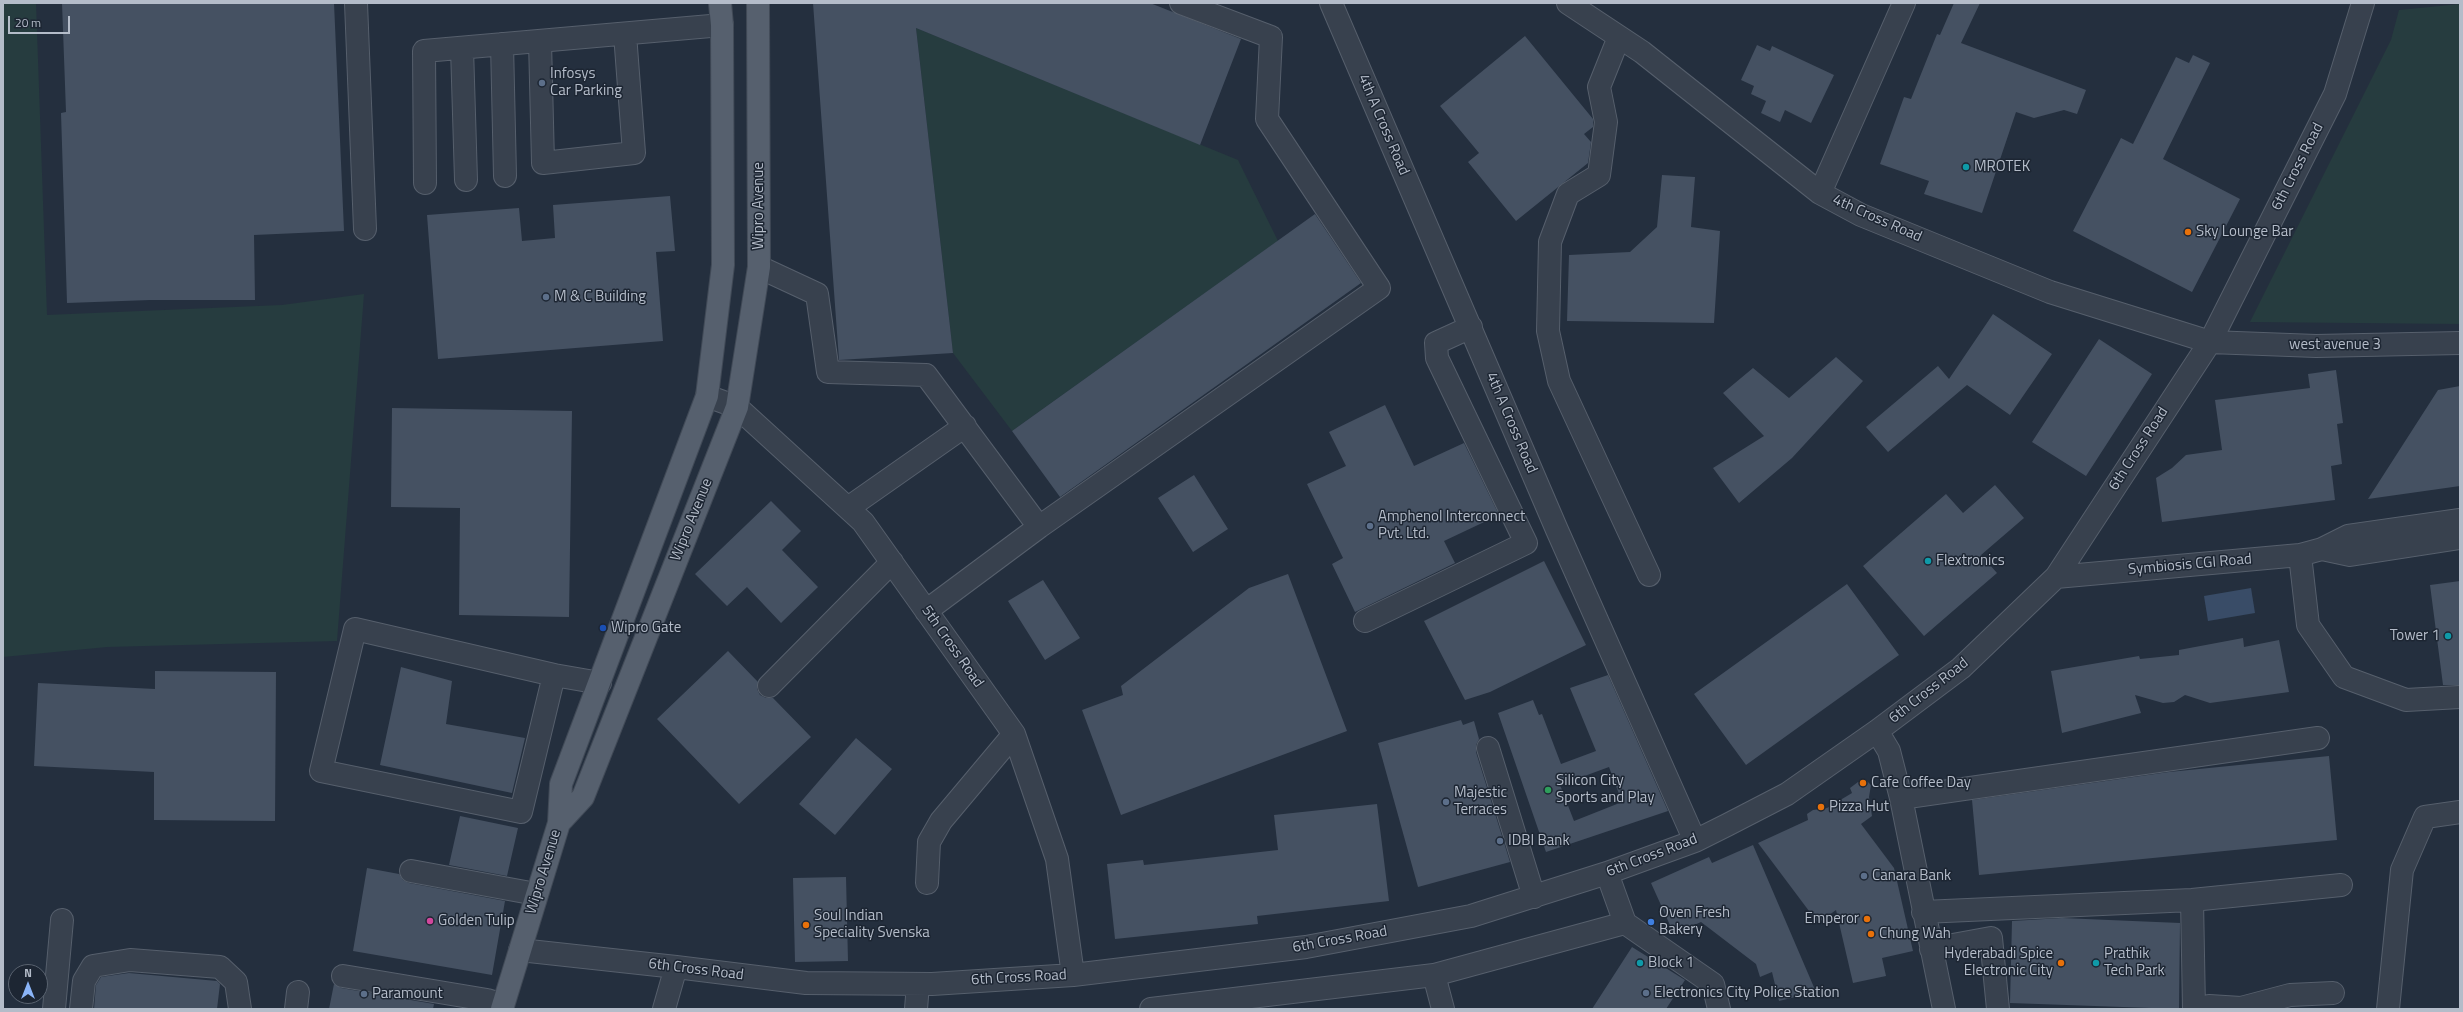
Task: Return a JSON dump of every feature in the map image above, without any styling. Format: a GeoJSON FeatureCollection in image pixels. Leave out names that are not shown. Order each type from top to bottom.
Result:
{"type":"FeatureCollection","features":[{"type":"Feature","properties":{"kind":"main road","name":"Wipro Avenue"},"geometry":{"type":"LineString","coordinates":[[502,1007],[559,823],[561,784],[707,396],[723,265],[722,24],[720,3]]}},
{"type":"Feature","properties":{"kind":"main road","name":"Wipro Avenue"},"geometry":{"type":"LineString","coordinates":[[559,823],[583,797],[738,407],[759,267],[758,3]]}},
{"type":"Feature","properties":{"kind":"street"},"geometry":{"type":"LineString","coordinates":[[356,3],[365,229]]}},
{"type":"Feature","properties":{"kind":"street"},"geometry":{"type":"LineString","coordinates":[[926,611],[1039,527],[1379,288],[1267,120],[1271,37],[1182,3]]}},
{"type":"Feature","properties":{"kind":"street","name":"4th A Cross Road"},"geometry":{"type":"LineString","coordinates":[[1331,3],[1557,530],[1695,841]]}},
{"type":"Feature","properties":{"kind":"street","name":"4th Cross Road"},"geometry":{"type":"LineString","coordinates":[[1568,3],[1648,57],[1820,193],[1861,215],[2050,292],[2210,342]]}},
{"type":"Feature","properties":{"kind":"street"},"geometry":{"type":"LineString","coordinates":[[1820,193],[1904,3]]}},
{"type":"Feature","properties":{"kind":"street","name":"6th Cross Road"},"geometry":{"type":"LineString","coordinates":[[520,950],[806,983],[918,984],[1073,975],[1306,947],[1471,916],[1607,874],[1695,841],[1787,794],[1877,731],[1961,668],[2056,577],[2210,342],[2335,94],[2363,3]]}},
{"type":"Feature","properties":{"kind":"street"},"geometry":{"type":"LineString","coordinates":[[425,183],[424,50],[625,34],[722,24]]}},
{"type":"Feature","properties":{"kind":"street"},"geometry":{"type":"LineString","coordinates":[[540,41],[543,163],[634,153],[625,34]]}},
{"type":"Feature","properties":{"kind":"street"},"geometry":{"type":"LineString","coordinates":[[1619,37],[1599,87],[1606,122],[1599,176],[1568,194],[1550,242],[1548,331],[1559,381],[1649,575]]}},
{"type":"Feature","properties":{"kind":"street"},"geometry":{"type":"LineString","coordinates":[[502,44],[505,176]]}},
{"type":"Feature","properties":{"kind":"street"},"geometry":{"type":"LineString","coordinates":[[462,48],[466,180]]}},
{"type":"Feature","properties":{"kind":"street"},"geometry":{"type":"LineString","coordinates":[[759,267],[817,294],[828,372],[926,375],[1039,527]]}},
{"type":"Feature","properties":{"kind":"street"},"geometry":{"type":"LineString","coordinates":[[1471,327],[1436,343],[1437,358],[1526,543]]}},
{"type":"Feature","properties":{"kind":"street","name":"west avenue 3"},"geometry":{"type":"LineString","coordinates":[[2210,342],[2316,346],[2460,344]]}},
{"type":"Feature","properties":{"kind":"street","name":"5th Cross Road"},"geometry":{"type":"LineString","coordinates":[[707,396],[738,407],[863,522],[1014,734],[1058,859],[1073,975]]}},
{"type":"Feature","properties":{"kind":"street"},"geometry":{"type":"LineString","coordinates":[[848,508],[965,426]]}},
{"type":"Feature","properties":{"kind":"street","name":"Symbiosis CGI Road"},"geometry":{"type":"LineString","coordinates":[[2056,577],[2300,555],[2322,549],[2348,536],[2460,520]]}},
{"type":"Feature","properties":{"kind":"street"},"geometry":{"type":"LineString","coordinates":[[1365,621],[1526,543],[1557,530]]}},
{"type":"Feature","properties":{"kind":"street","name":"Symbiosis CGI Road"},"geometry":{"type":"LineString","coordinates":[[2322,549],[2350,555],[2460,538]]}},
{"type":"Feature","properties":{"kind":"street"},"geometry":{"type":"LineString","coordinates":[[2300,555],[2308,624],[2344,678],[2406,700],[2460,697]]}},
{"type":"Feature","properties":{"kind":"street"},"geometry":{"type":"LineString","coordinates":[[769,686],[892,562]]}},
{"type":"Feature","properties":{"kind":"street"},"geometry":{"type":"LineString","coordinates":[[554,675],[521,812],[321,771],[355,629],[554,675],[600,683]]}},
{"type":"Feature","properties":{"kind":"street"},"geometry":{"type":"LineString","coordinates":[[1877,731],[1889,750],[1901,798],[1923,912],[1944,1009]]}},
{"type":"Feature","properties":{"kind":"street"},"geometry":{"type":"LineString","coordinates":[[928,883],[929,842],[941,821],[1014,734]]}},
{"type":"Feature","properties":{"kind":"street"},"geometry":{"type":"LineString","coordinates":[[1901,798],[2318,738]]}},
{"type":"Feature","properties":{"kind":"street"},"geometry":{"type":"LineString","coordinates":[[1488,748],[1534,897]]}},
{"type":"Feature","properties":{"kind":"street"},"geometry":{"type":"LineString","coordinates":[[2388,1009],[2402,870],[2425,817],[2460,812]]}},
{"type":"Feature","properties":{"kind":"street"},"geometry":{"type":"LineString","coordinates":[[411,871],[536,894]]}},
{"type":"Feature","properties":{"kind":"street"},"geometry":{"type":"LineString","coordinates":[[1607,874],[1625,923],[1713,984],[1719,1009]]}},
{"type":"Feature","properties":{"kind":"street"},"geometry":{"type":"LineString","coordinates":[[1923,912],[2192,900],[2342,885]]}},
{"type":"Feature","properties":{"kind":"street"},"geometry":{"type":"LineString","coordinates":[[2192,900],[2194,1009]]}},
{"type":"Feature","properties":{"kind":"street"},"geometry":{"type":"LineString","coordinates":[[1990,908],[1991,938],[1998,1009]]}},
{"type":"Feature","properties":{"kind":"street"},"geometry":{"type":"LineString","coordinates":[[54,1009],[62,920]]}},
{"type":"Feature","properties":{"kind":"street"},"geometry":{"type":"LineString","coordinates":[[1151,1009],[1434,975],[1625,923]]}},
{"type":"Feature","properties":{"kind":"street"},"geometry":{"type":"LineString","coordinates":[[1931,949],[1991,938]]}},
{"type":"Feature","properties":{"kind":"street"},"geometry":{"type":"LineString","coordinates":[[81,1009],[84,981],[93,966],[130,960],[220,967],[236,982],[240,1009]]}},
{"type":"Feature","properties":{"kind":"street"},"geometry":{"type":"LineString","coordinates":[[664,1009],[676,967]]}},
{"type":"Feature","properties":{"kind":"street"},"geometry":{"type":"LineString","coordinates":[[1434,975],[1443,1009]]}},
{"type":"Feature","properties":{"kind":"street"},"geometry":{"type":"LineString","coordinates":[[343,976],[487,1000],[502,1007]]}},
{"type":"Feature","properties":{"kind":"street"},"geometry":{"type":"LineString","coordinates":[[916,1009],[918,984]]}},
{"type":"Feature","properties":{"kind":"street"},"geometry":{"type":"LineString","coordinates":[[2206,1009],[2210,1006],[2241,1008],[2290,995],[2333,993]]}},
{"type":"Feature","properties":{"kind":"green space"},"geometry":{"type":"Polygon","coordinates":[[[3,3],[36,3],[47,315],[282,305],[364,294],[337,641],[107,647],[3,657],[3,3]]]}},
{"type":"Feature","properties":{"kind":"green space"},"geometry":{"type":"Polygon","coordinates":[[[2460,4],[2460,324],[2250,322],[2391,40],[2399,10],[2460,4]]]}},
{"type":"Feature","properties":{"kind":"green space"},"geometry":{"type":"Polygon","coordinates":[[[916,28],[1238,160],[1278,241],[1012,431],[953,353],[916,28]]]}},
{"type":"Feature","properties":{"kind":"water"},"geometry":{"type":"Polygon","coordinates":[[[2251,588],[2255,613],[2208,621],[2204,596],[2251,588]]]}},
{"type":"Feature","properties":{"kind":"building"},"geometry":{"type":"Polygon","coordinates":[[[62,3],[334,3],[344,231],[254,235],[255,300],[150,300],[67,303],[61,113],[66,112],[62,3]]]}},
{"type":"Feature","properties":{"kind":"building"},"geometry":{"type":"Polygon","coordinates":[[[813,3],[1150,3],[1241,39],[1200,145],[916,28],[953,353],[839,360],[813,3]]]}},
{"type":"Feature","properties":{"kind":"building"},"geometry":{"type":"Polygon","coordinates":[[[1954,3],[1980,3],[1961,43],[2086,90],[2077,114],[2064,110],[2034,118],[2016,112],[1982,213],[1924,194],[1929,181],[1880,164],[1904,97],[1911,99],[1937,34],[1940,35],[1954,3]]]}},
{"type":"Feature","properties":{"kind":"building"},"geometry":{"type":"Polygon","coordinates":[[[1525,36],[1593,119],[1593,127],[1584,134],[1591,142],[1588,163],[1516,221],[1468,162],[1479,153],[1440,106],[1525,36]]]}},
{"type":"Feature","properties":{"kind":"building"},"geometry":{"type":"Polygon","coordinates":[[[1757,45],[1770,51],[1772,46],[1834,75],[1811,123],[1785,110],[1780,122],[1761,113],[1766,101],[1751,94],[1754,86],[1741,80],[1757,45]]]}},
{"type":"Feature","properties":{"kind":"building"},"geometry":{"type":"Polygon","coordinates":[[[2193,55],[2210,63],[2163,159],[2240,199],[2192,292],[2073,231],[2121,138],[2133,144],[2176,57],[2189,63],[2193,55]]]}},
{"type":"Feature","properties":{"kind":"building"},"geometry":{"type":"Polygon","coordinates":[[[1662,175],[1695,177],[1691,227],[1720,231],[1714,323],[1567,321],[1569,255],[1630,252],[1657,227],[1662,175]]]}},
{"type":"Feature","properties":{"kind":"building","name":"M & C Building"},"geometry":{"type":"Polygon","coordinates":[[[670,196],[675,251],[656,252],[663,341],[438,359],[427,215],[519,208],[522,241],[555,238],[553,205],[670,196]]]}},
{"type":"Feature","properties":{"kind":"building"},"geometry":{"type":"Polygon","coordinates":[[[1315,214],[1361,283],[1060,497],[1012,431],[1315,214]]]}},
{"type":"Feature","properties":{"kind":"building"},"geometry":{"type":"Polygon","coordinates":[[[1993,314],[2052,354],[2010,415],[1967,385],[1888,452],[1866,427],[1938,366],[1949,379],[1993,314]]]}},
{"type":"Feature","properties":{"kind":"building"},"geometry":{"type":"Polygon","coordinates":[[[2099,339],[2152,374],[2086,476],[2032,442],[2099,339]]]}},
{"type":"Feature","properties":{"kind":"building"},"geometry":{"type":"Polygon","coordinates":[[[1836,357],[1863,381],[1792,458],[1739,503],[1713,468],[1764,436],[1723,393],[1753,368],[1789,398],[1836,357]]]}},
{"type":"Feature","properties":{"kind":"building"},"geometry":{"type":"Polygon","coordinates":[[[2336,370],[2343,423],[2337,424],[2342,464],[2331,466],[2335,500],[2162,522],[2156,478],[2172,468],[2186,455],[2222,450],[2215,400],[2310,388],[2308,374],[2336,370]]]}},
{"type":"Feature","properties":{"kind":"building"},"geometry":{"type":"Polygon","coordinates":[[[2460,386],[2460,486],[2368,499],[2438,390],[2460,386]]]}},
{"type":"Feature","properties":{"kind":"building"},"geometry":{"type":"Polygon","coordinates":[[[1385,405],[1414,466],[1464,443],[1499,515],[1444,541],[1455,563],[1355,612],[1332,564],[1343,558],[1307,484],[1346,466],[1329,432],[1385,405]]]}},
{"type":"Feature","properties":{"kind":"building"},"geometry":{"type":"Polygon","coordinates":[[[392,408],[572,411],[569,617],[459,615],[460,508],[391,507],[392,408]]]}},
{"type":"Feature","properties":{"kind":"building"},"geometry":{"type":"Polygon","coordinates":[[[1194,475],[1228,529],[1193,552],[1158,498],[1194,475]]]}},
{"type":"Feature","properties":{"kind":"building","name":"Flextronics"},"geometry":{"type":"Polygon","coordinates":[[[1995,485],[2024,518],[1981,555],[1997,573],[1924,636],[1863,566],[1946,494],[1963,513],[1995,485]]]}},
{"type":"Feature","properties":{"kind":"building"},"geometry":{"type":"Polygon","coordinates":[[[771,501],[801,531],[782,550],[818,587],[781,623],[747,587],[727,606],[695,574],[771,501]]]}},
{"type":"Feature","properties":{"kind":"building"},"geometry":{"type":"Polygon","coordinates":[[[1544,561],[1586,645],[1490,692],[1465,700],[1424,621],[1544,561]]]}},
{"type":"Feature","properties":{"kind":"building"},"geometry":{"type":"Polygon","coordinates":[[[1288,574],[1347,731],[1121,815],[1082,710],[1123,695],[1121,686],[1249,588],[1288,574]]]}},
{"type":"Feature","properties":{"kind":"building"},"geometry":{"type":"Polygon","coordinates":[[[1043,580],[1080,638],[1045,660],[1008,601],[1043,580]]]}},
{"type":"Feature","properties":{"kind":"building","name":"Tower 1"},"geometry":{"type":"Polygon","coordinates":[[[2460,581],[2460,685],[2443,685],[2430,585],[2460,581]]]}},
{"type":"Feature","properties":{"kind":"building"},"geometry":{"type":"Polygon","coordinates":[[[1847,584],[1899,655],[1746,765],[1694,694],[1847,584]]]}},
{"type":"Feature","properties":{"kind":"building"},"geometry":{"type":"Polygon","coordinates":[[[2243,638],[2244,647],[2279,640],[2289,692],[2210,703],[2185,695],[2174,702],[2163,703],[2135,695],[2141,713],[2062,733],[2051,671],[2139,656],[2140,659],[2179,655],[2179,650],[2243,638]]]}},
{"type":"Feature","properties":{"kind":"building"},"geometry":{"type":"Polygon","coordinates":[[[728,651],[758,682],[757,689],[760,695],[766,698],[773,698],[811,737],[739,804],[657,719],[728,651]]]}},
{"type":"Feature","properties":{"kind":"building"},"geometry":{"type":"Polygon","coordinates":[[[401,667],[452,681],[446,724],[525,738],[512,793],[380,765],[401,667]]]}},
{"type":"Feature","properties":{"kind":"building"},"geometry":{"type":"Polygon","coordinates":[[[155,671],[276,672],[275,821],[154,820],[154,772],[34,766],[38,683],[155,689],[155,671]]]}},
{"type":"Feature","properties":{"kind":"building"},"geometry":{"type":"Polygon","coordinates":[[[1608,675],[1668,811],[1546,852],[1498,713],[1533,700],[1539,715],[1542,714],[1561,764],[1596,751],[1570,688],[1608,675]],[[1609,767],[1560,785],[1574,821],[1622,802],[1609,767]]]}},
{"type":"Feature","properties":{"kind":"building","name":"Majestic Terraces"},"geometry":{"type":"Polygon","coordinates":[[[1461,720],[1463,725],[1474,721],[1479,739],[1476,745],[1476,752],[1510,862],[1418,887],[1378,743],[1461,720]]]}},
{"type":"Feature","properties":{"kind":"building"},"geometry":{"type":"Polygon","coordinates":[[[856,738],[892,769],[835,835],[799,804],[856,738]]]}},
{"type":"Feature","properties":{"kind":"building"},"geometry":{"type":"Polygon","coordinates":[[[2329,756],[2337,840],[1979,875],[1972,800],[2169,772],[2329,756]]]}},
{"type":"Feature","properties":{"kind":"building"},"geometry":{"type":"Polygon","coordinates":[[[1866,780],[1871,785],[1869,797],[1872,816],[1861,824],[1894,868],[1913,951],[1882,958],[1886,976],[1853,983],[1836,910],[1818,923],[1758,843],[1808,820],[1807,814],[1813,810],[1827,808],[1852,793],[1850,788],[1858,782],[1866,780]]]}},
{"type":"Feature","properties":{"kind":"building"},"geometry":{"type":"Polygon","coordinates":[[[1377,804],[1389,901],[1257,916],[1258,924],[1115,939],[1107,864],[1143,860],[1144,865],[1278,850],[1274,815],[1377,804]]]}},
{"type":"Feature","properties":{"kind":"building"},"geometry":{"type":"Polygon","coordinates":[[[460,816],[518,828],[507,876],[449,865],[460,816]]]}},
{"type":"Feature","properties":{"kind":"building"},"geometry":{"type":"Polygon","coordinates":[[[1753,845],[1816,992],[1779,1001],[1772,972],[1760,977],[1756,964],[1701,922],[1674,934],[1651,883],[1709,857],[1712,863],[1753,845]]]}},
{"type":"Feature","properties":{"kind":"building","name":"Golden Tulip"},"geometry":{"type":"Polygon","coordinates":[[[367,868],[399,874],[403,880],[409,883],[505,901],[492,975],[353,951],[367,868]]]}},
{"type":"Feature","properties":{"kind":"building"},"geometry":{"type":"Polygon","coordinates":[[[846,877],[848,961],[795,962],[793,878],[846,877]]]}},
{"type":"Feature","properties":{"kind":"building","name":"Prathik Tech Park"},"geometry":{"type":"Polygon","coordinates":[[[2062,918],[2180,923],[2179,1009],[2010,1003],[2012,921],[2062,918]]]}},
{"type":"Feature","properties":{"kind":"building","name":"Block 1"},"geometry":{"type":"Polygon","coordinates":[[[1632,947],[1685,980],[1666,1009],[1592,1009],[1632,947]]]}},
{"type":"Feature","properties":{"kind":"building"},"geometry":{"type":"Polygon","coordinates":[[[129,973],[217,981],[220,984],[217,1009],[94,1009],[96,985],[101,977],[129,973]]]}},
{"type":"Feature","properties":{"kind":"building","name":"Paramount"},"geometry":{"type":"Polygon","coordinates":[[[334,984],[341,988],[434,1004],[433,1009],[329,1009],[334,984]]]}},
{"type":"Feature","properties":{"kind":"place","name":"Infosys Car Parking"},"geometry":{"type":"Point","coordinates":[542,83]}},
{"type":"Feature","properties":{"kind":"place","name":"MROTEK"},"geometry":{"type":"Point","coordinates":[1966,167]}},
{"type":"Feature","properties":{"kind":"place","name":"Sky Lounge Bar"},"geometry":{"type":"Point","coordinates":[2188,232]}},
{"type":"Feature","properties":{"kind":"place","name":"M & C Building"},"geometry":{"type":"Point","coordinates":[546,297]}},
{"type":"Feature","properties":{"kind":"place","name":"Amphenol Interconnect Pvt. Ltd."},"geometry":{"type":"Point","coordinates":[1370,526]}},
{"type":"Feature","properties":{"kind":"place","name":"Flextronics"},"geometry":{"type":"Point","coordinates":[1928,561]}},
{"type":"Feature","properties":{"kind":"place","name":"Wipro Gate"},"geometry":{"type":"Point","coordinates":[603,628]}},
{"type":"Feature","properties":{"kind":"place","name":"Tower 1"},"geometry":{"type":"Point","coordinates":[2448,636]}},
{"type":"Feature","properties":{"kind":"place","name":"Cafe Coffee Day"},"geometry":{"type":"Point","coordinates":[1863,783]}},
{"type":"Feature","properties":{"kind":"place","name":"Silicon City Sports and Play"},"geometry":{"type":"Point","coordinates":[1548,790]}},
{"type":"Feature","properties":{"kind":"place","name":"Majestic Terraces"},"geometry":{"type":"Point","coordinates":[1446,802]}},
{"type":"Feature","properties":{"kind":"place","name":"Pizza Hut"},"geometry":{"type":"Point","coordinates":[1821,807]}},
{"type":"Feature","properties":{"kind":"place","name":"IDBI Bank"},"geometry":{"type":"Point","coordinates":[1500,841]}},
{"type":"Feature","properties":{"kind":"place","name":"Canara Bank"},"geometry":{"type":"Point","coordinates":[1864,876]}},
{"type":"Feature","properties":{"kind":"place","name":"Emperor"},"geometry":{"type":"Point","coordinates":[1867,919]}},
{"type":"Feature","properties":{"kind":"place","name":"Golden Tulip"},"geometry":{"type":"Point","coordinates":[430,921]}},
{"type":"Feature","properties":{"kind":"place","name":"Oven Fresh Bakery"},"geometry":{"type":"Point","coordinates":[1651,922]}},
{"type":"Feature","properties":{"kind":"place","name":"Soul Indian Speciality Svenska"},"geometry":{"type":"Point","coordinates":[806,925]}},
{"type":"Feature","properties":{"kind":"place","name":"Chung Wah"},"geometry":{"type":"Point","coordinates":[1871,934]}},
{"type":"Feature","properties":{"kind":"place","name":"Block 1"},"geometry":{"type":"Point","coordinates":[1640,963]}},
{"type":"Feature","properties":{"kind":"place","name":"Hyderabadi Spice Electronic City"},"geometry":{"type":"Point","coordinates":[2061,963]}},
{"type":"Feature","properties":{"kind":"place","name":"Prathik Tech Park"},"geometry":{"type":"Point","coordinates":[2096,963]}},
{"type":"Feature","properties":{"kind":"place","name":"Electronics City Police Station"},"geometry":{"type":"Point","coordinates":[1646,993]}},
{"type":"Feature","properties":{"kind":"place","name":"Paramount"},"geometry":{"type":"Point","coordinates":[364,994]}}]}
